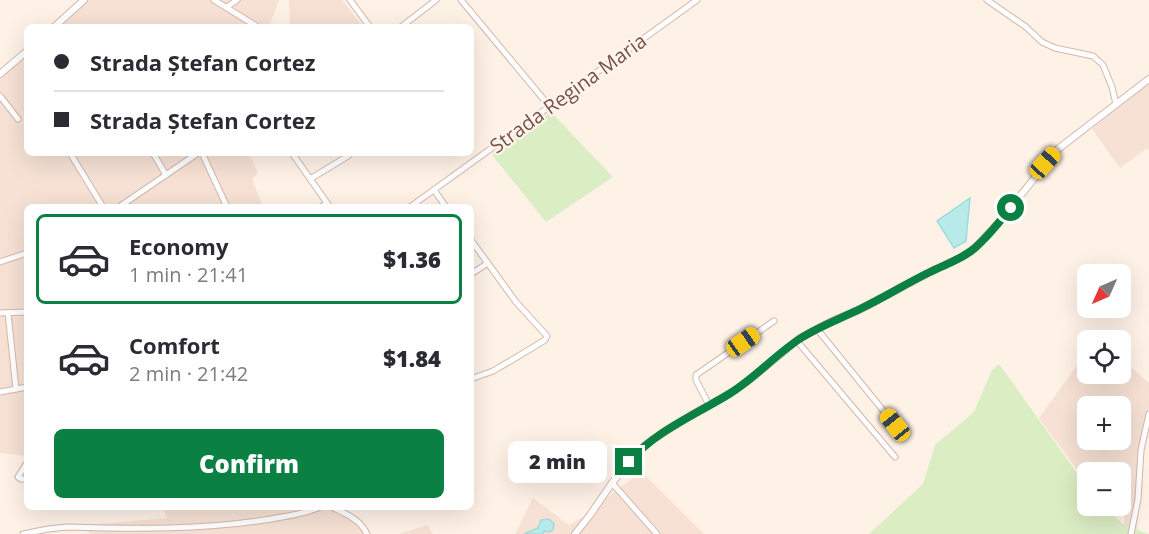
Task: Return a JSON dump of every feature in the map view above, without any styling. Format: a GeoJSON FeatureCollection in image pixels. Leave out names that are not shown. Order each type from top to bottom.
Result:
{"type":"FeatureCollection","features":[{"type":"Feature","properties":{"kind":"street"},"geometry":{"type":"LineString","coordinates":[[57,24],[84,0]]}},
{"type":"Feature","properties":{"kind":"street"},"geometry":{"type":"LineString","coordinates":[[214,0],[253,24]]}},
{"type":"Feature","properties":{"kind":"street"},"geometry":{"type":"LineString","coordinates":[[227,8],[237,0]]}},
{"type":"Feature","properties":{"kind":"street"},"geometry":{"type":"LineString","coordinates":[[350,0],[368,24]]}},
{"type":"Feature","properties":{"kind":"street"},"geometry":{"type":"LineString","coordinates":[[405,24],[436,0]]}},
{"type":"Feature","properties":{"kind":"street"},"geometry":{"type":"LineString","coordinates":[[461,0],[550,107]]}},
{"type":"Feature","properties":{"kind":"street","name":"Strada Regina Maria"},"geometry":{"type":"LineString","coordinates":[[414,204],[697,0]]}},
{"type":"Feature","properties":{"kind":"street"},"geometry":{"type":"LineString","coordinates":[[987,0],[1026,27],[1042,42],[1055,48],[1093,56],[1103,64],[1116,104]]}},
{"type":"Feature","properties":{"kind":"street"},"geometry":{"type":"LineString","coordinates":[[0,74],[24,54]]}},
{"type":"Feature","properties":{"kind":"street"},"geometry":{"type":"LineString","coordinates":[[574,534],[591,515],[612,483],[638,451],[649,442],[729,394],[797,341],[817,329],[861,309],[974,249],[1058,149],[1149,78]]}},
{"type":"Feature","properties":{"kind":"street"},"geometry":{"type":"LineString","coordinates":[[0,96],[18,119]]}},
{"type":"Feature","properties":{"kind":"street"},"geometry":{"type":"LineString","coordinates":[[72,156],[101,204]]}},
{"type":"Feature","properties":{"kind":"street"},"geometry":{"type":"LineString","coordinates":[[155,156],[166,175]]}},
{"type":"Feature","properties":{"kind":"street"},"geometry":{"type":"LineString","coordinates":[[123,204],[195,156]]}},
{"type":"Feature","properties":{"kind":"street"},"geometry":{"type":"LineString","coordinates":[[202,156],[226,204]]}},
{"type":"Feature","properties":{"kind":"street"},"geometry":{"type":"LineString","coordinates":[[294,156],[328,204]]}},
{"type":"Feature","properties":{"kind":"street"},"geometry":{"type":"LineString","coordinates":[[310,179],[348,156]]}},
{"type":"Feature","properties":{"kind":"street"},"geometry":{"type":"LineString","coordinates":[[434,190],[444,204]]}},
{"type":"Feature","properties":{"kind":"street"},"geometry":{"type":"LineString","coordinates":[[474,244],[516,302],[547,336],[545,340],[493,371],[474,378]]}},
{"type":"Feature","properties":{"kind":"street"},"geometry":{"type":"LineString","coordinates":[[0,262],[24,254]]}},
{"type":"Feature","properties":{"kind":"street"},"geometry":{"type":"LineString","coordinates":[[474,272],[488,263]]}},
{"type":"Feature","properties":{"kind":"street"},"geometry":{"type":"LineString","coordinates":[[0,313],[24,312]]}},
{"type":"Feature","properties":{"kind":"street"},"geometry":{"type":"LineString","coordinates":[[8,313],[16,389]]}},
{"type":"Feature","properties":{"kind":"street"},"geometry":{"type":"LineString","coordinates":[[709,405],[696,380],[696,375],[774,321]]}},
{"type":"Feature","properties":{"kind":"street"},"geometry":{"type":"LineString","coordinates":[[817,329],[895,425]]}},
{"type":"Feature","properties":{"kind":"street"},"geometry":{"type":"LineString","coordinates":[[797,341],[895,457]]}},
{"type":"Feature","properties":{"kind":"street"},"geometry":{"type":"LineString","coordinates":[[0,392],[24,388]]}},
{"type":"Feature","properties":{"kind":"street"},"geometry":{"type":"LineString","coordinates":[[1131,534],[1138,499],[1141,450],[1149,414]]}},
{"type":"Feature","properties":{"kind":"street"},"geometry":{"type":"LineString","coordinates":[[24,468],[18,477],[24,479]]}},
{"type":"Feature","properties":{"kind":"street"},"geometry":{"type":"LineString","coordinates":[[612,483],[657,534]]}},
{"type":"Feature","properties":{"kind":"street"},"geometry":{"type":"LineString","coordinates":[[23,534],[67,527],[188,528],[243,523],[311,510]]}},
{"type":"Feature","properties":{"kind":"street"},"geometry":{"type":"LineString","coordinates":[[338,510],[360,523],[366,534]]}},
{"type":"Feature","properties":{"kind":"shaded area"},"geometry":{"type":"Polygon","coordinates":[[[83,0],[279,0],[270,24],[57,24],[83,0]]]}},
{"type":"Feature","properties":{"kind":"shaded area"},"geometry":{"type":"Polygon","coordinates":[[[289,0],[342,0],[361,24],[290,24],[289,0]]]}},
{"type":"Feature","properties":{"kind":"shaded area"},"geometry":{"type":"Polygon","coordinates":[[[24,50],[24,156],[250,156],[258,173],[252,179],[262,204],[24,204],[24,456],[0,453],[0,70],[24,50]]]}},
{"type":"Feature","properties":{"kind":"shaded area"},"geometry":{"type":"Polygon","coordinates":[[[1149,79],[1149,150],[1147,148],[1120,168],[1092,129],[1149,79]]]}},
{"type":"Feature","properties":{"kind":"shaded area"},"geometry":{"type":"Polygon","coordinates":[[[1077,365],[1077,384],[1131,384],[1131,368],[1149,383],[1149,425],[1143,452],[1137,534],[1121,534],[1124,516],[1131,516],[1131,462],[1077,462],[1077,469],[1039,418],[1077,365]]]}},
{"type":"Feature","properties":{"kind":"shaded area"},"geometry":{"type":"Polygon","coordinates":[[[641,471],[704,534],[515,534],[533,498],[569,525],[585,516],[641,471]]]}},
{"type":"Feature","properties":{"kind":"shaded area"},"geometry":{"type":"Polygon","coordinates":[[[164,510],[339,510],[361,522],[369,534],[89,534],[87,525],[167,518],[164,510]]]}},
{"type":"Feature","properties":{"kind":"shaded area"},"geometry":{"type":"Polygon","coordinates":[[[427,525],[433,534],[399,534],[427,525]]]}},
{"type":"Feature","properties":{"kind":"green space"},"geometry":{"type":"Polygon","coordinates":[[[551,112],[613,177],[546,222],[492,155],[551,112]]]}},
{"type":"Feature","properties":{"kind":"green space"},"geometry":{"type":"Polygon","coordinates":[[[999,364],[1077,473],[1077,516],[1114,516],[1124,525],[1149,534],[869,534],[923,484],[935,445],[974,412],[992,370],[999,364]]]}},
{"type":"Feature","properties":{"kind":"water"},"geometry":{"type":"Polygon","coordinates":[[[970,198],[966,241],[954,248],[937,221],[970,198]]]}},
{"type":"Feature","properties":{"kind":"water"},"geometry":{"type":"Polygon","coordinates":[[[549,519],[554,524],[553,530],[544,531],[543,534],[524,534],[538,528],[541,520],[549,519]]]}},
{"type":"Feature","properties":{"kind":"route"},"geometry":{"type":"LineString","coordinates":[[629,462],[649,442],[748,381],[800,338],[962,257],[974,249],[1011,208]]}}]}
